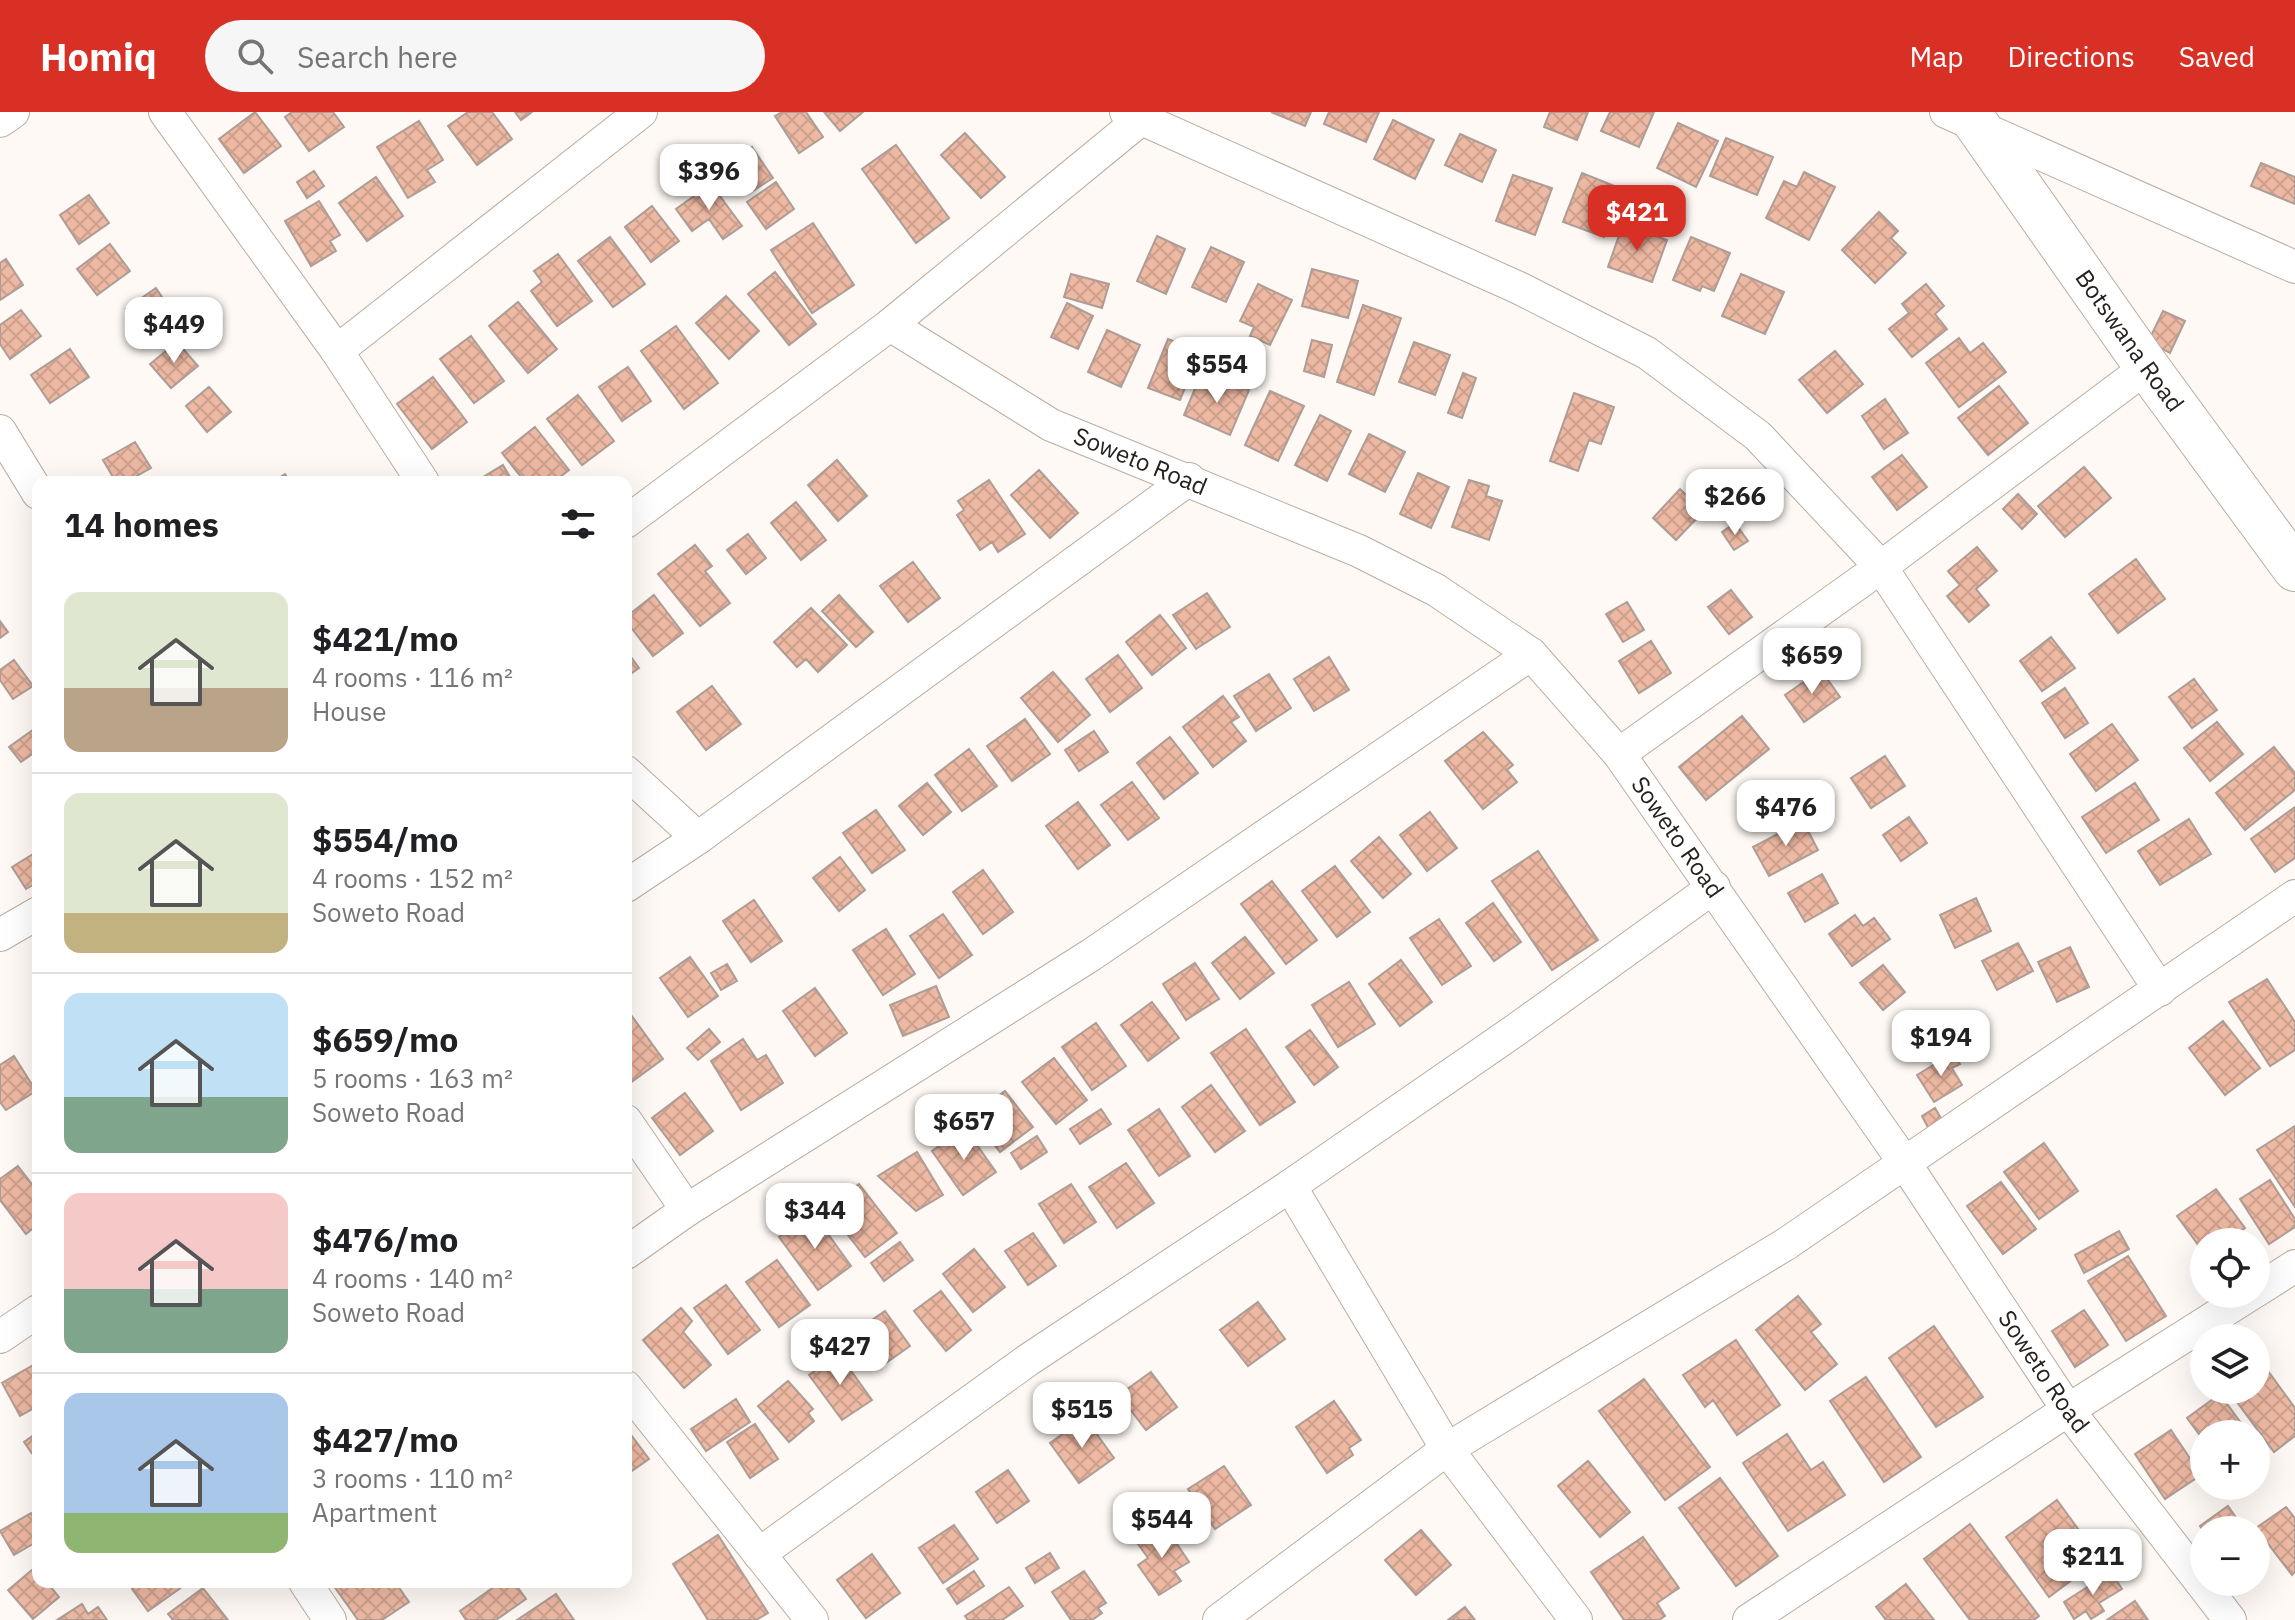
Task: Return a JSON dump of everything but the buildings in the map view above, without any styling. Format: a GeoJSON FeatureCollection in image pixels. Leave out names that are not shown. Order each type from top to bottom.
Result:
{"type":"FeatureCollection","features":[{"type":"Feature","properties":{"kind":"street"},"geometry":{"type":"LineString","coordinates":[[0,121],[13,112]]}},
{"type":"Feature","properties":{"kind":"street"},"geometry":{"type":"LineString","coordinates":[[165,112],[337,351],[419,476]]}},
{"type":"Feature","properties":{"kind":"street"},"geometry":{"type":"LineString","coordinates":[[337,351],[641,112]]}},
{"type":"Feature","properties":{"kind":"street"},"geometry":{"type":"LineString","coordinates":[[632,518],[890,325],[1134,115],[1519,288],[1647,353],[1758,436],[1881,567],[2160,990]]}},
{"type":"Feature","properties":{"kind":"street"},"geometry":{"type":"LineString","coordinates":[[1963,116],[2295,267]]}},
{"type":"Feature","properties":{"kind":"street","name":"Botswana Road"},"geometry":{"type":"LineString","coordinates":[[1963,116],[2295,569]]}},
{"type":"Feature","properties":{"kind":"street","name":"Soweto Road"},"geometry":{"type":"LineString","coordinates":[[890,325],[1051,425],[1359,551],[1436,590],[1531,654],[1619,754],[1904,1162],[2068,1410],[2230,1620]]}},
{"type":"Feature","properties":{"kind":"street"},"geometry":{"type":"LineString","coordinates":[[1619,754],[1881,567],[2147,367]]}},
{"type":"Feature","properties":{"kind":"street"},"geometry":{"type":"LineString","coordinates":[[0,431],[32,483]]}},
{"type":"Feature","properties":{"kind":"street"},"geometry":{"type":"LineString","coordinates":[[632,882],[698,838],[1189,479]]}},
{"type":"Feature","properties":{"kind":"street"},"geometry":{"type":"LineString","coordinates":[[632,1249],[687,1210],[1091,955],[1531,654]]}},
{"type":"Feature","properties":{"kind":"street"},"geometry":{"type":"LineString","coordinates":[[632,778],[698,838]]}},
{"type":"Feature","properties":{"kind":"street"},"geometry":{"type":"LineString","coordinates":[[759,1554],[1028,1360],[1290,1186],[1517,1029],[1714,887]]}},
{"type":"Feature","properties":{"kind":"street"},"geometry":{"type":"LineString","coordinates":[[1219,1620],[1447,1449],[1786,1244],[2295,896]]}},
{"type":"Feature","properties":{"kind":"street"},"geometry":{"type":"LineString","coordinates":[[0,935],[32,916]]}},
{"type":"Feature","properties":{"kind":"street"},"geometry":{"type":"LineString","coordinates":[[632,1130],[687,1210]]}},
{"type":"Feature","properties":{"kind":"street"},"geometry":{"type":"LineString","coordinates":[[1290,1186],[1447,1449],[1576,1620]]}},
{"type":"Feature","properties":{"kind":"street"},"geometry":{"type":"LineString","coordinates":[[2270,1282],[2295,1266]]}},
{"type":"Feature","properties":{"kind":"street"},"geometry":{"type":"LineString","coordinates":[[1749,1620],[2229,1308]]}},
{"type":"Feature","properties":{"kind":"street"},"geometry":{"type":"LineString","coordinates":[[0,1337],[32,1315]]}},
{"type":"Feature","properties":{"kind":"street"},"geometry":{"type":"LineString","coordinates":[[632,1395],[812,1620]]}},
{"type":"Feature","properties":{"kind":"street"},"geometry":{"type":"LineString","coordinates":[[309,1588],[330,1620]]}}]}
